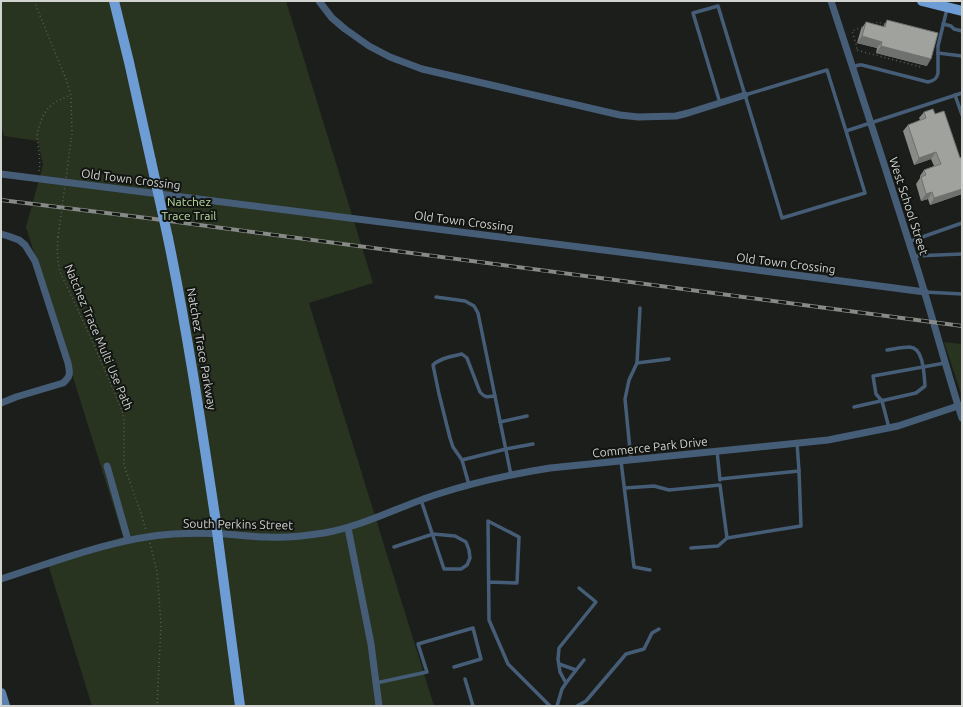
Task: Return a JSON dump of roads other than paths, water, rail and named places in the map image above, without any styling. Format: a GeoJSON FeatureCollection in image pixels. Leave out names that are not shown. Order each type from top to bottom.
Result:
{"type":"FeatureCollection","features":[{"type":"Feature","properties":{"kind":"main road","name":"Natchez Trace Parkway"},"geometry":{"type":"LineString","coordinates":[[114,1],[130,62],[168,238],[187,335],[215,516],[240,706]]}},
{"type":"Feature","properties":{"kind":"main road"},"geometry":{"type":"LineString","coordinates":[[922,1],[962,11]]}},
{"type":"Feature","properties":{"kind":"main road"},"geometry":{"type":"LineString","coordinates":[[1,693],[5,706]]}},
{"type":"Feature","properties":{"kind":"street"},"geometry":{"type":"LineString","coordinates":[[319,1],[332,18],[345,30],[369,46],[390,57],[422,69],[620,115],[638,117],[676,116],[745,95]]}},
{"type":"Feature","properties":{"kind":"street","name":"West School Street"},"geometry":{"type":"LineString","coordinates":[[831,1],[908,242],[914,256],[945,363],[960,408]]}},
{"type":"Feature","properties":{"kind":"street","name":"Old Town Crossing"},"geometry":{"type":"LineString","coordinates":[[1,174],[925,292]]}},
{"type":"Feature","properties":{"kind":"street"},"geometry":{"type":"LineString","coordinates":[[1,234],[19,240],[25,245],[35,261],[68,363],[70,374],[67,380],[63,383],[1,403]]}},
{"type":"Feature","properties":{"kind":"street","name":"Commerce Park Drive"},"geometry":{"type":"LineString","coordinates":[[348,528],[438,494],[511,475],[550,468],[828,440],[898,426],[960,408]]}},
{"type":"Feature","properties":{"kind":"street"},"geometry":{"type":"LineString","coordinates":[[107,466],[128,540]]}},
{"type":"Feature","properties":{"kind":"street"},"geometry":{"type":"LineString","coordinates":[[348,528],[371,644],[379,706]]}},
{"type":"Feature","properties":{"kind":"street","name":"South Perkins Street"},"geometry":{"type":"LineString","coordinates":[[1,579],[99,547],[128,540],[172,534],[225,534],[291,537],[348,528]]}},
{"type":"Feature","properties":{"kind":"lane"},"geometry":{"type":"LineString","coordinates":[[720,103],[693,13],[718,6],[782,218],[864,194],[827,70],[745,95]]}},
{"type":"Feature","properties":{"kind":"lane"},"geometry":{"type":"LineString","coordinates":[[852,67],[862,65],[928,82],[933,81],[937,77],[938,73],[938,46],[948,8]]}},
{"type":"Feature","properties":{"kind":"lane"},"geometry":{"type":"LineString","coordinates":[[944,24],[962,31]]}},
{"type":"Feature","properties":{"kind":"lane"},"geometry":{"type":"LineString","coordinates":[[938,53],[962,56]]}},
{"type":"Feature","properties":{"kind":"lane"},"geometry":{"type":"LineString","coordinates":[[846,131],[962,93]]}},
{"type":"Feature","properties":{"kind":"lane"},"geometry":{"type":"LineString","coordinates":[[955,95],[962,115]]}},
{"type":"Feature","properties":{"kind":"lane"},"geometry":{"type":"LineString","coordinates":[[908,242],[962,223]]}},
{"type":"Feature","properties":{"kind":"lane"},"geometry":{"type":"LineString","coordinates":[[914,256],[962,254]]}},
{"type":"Feature","properties":{"kind":"lane"},"geometry":{"type":"LineString","coordinates":[[925,292],[962,294]]}},
{"type":"Feature","properties":{"kind":"lane"},"geometry":{"type":"LineString","coordinates":[[436,297],[465,301],[474,306],[478,313],[511,475]]}},
{"type":"Feature","properties":{"kind":"lane"},"geometry":{"type":"LineString","coordinates":[[631,460],[625,398],[629,380],[637,363],[640,308]]}},
{"type":"Feature","properties":{"kind":"lane"},"geometry":{"type":"LineString","coordinates":[[854,408],[916,393],[925,386],[923,367],[919,352],[911,347],[887,350]]}},
{"type":"Feature","properties":{"kind":"lane"},"geometry":{"type":"LineString","coordinates":[[469,485],[462,460],[453,447],[450,438],[433,365],[436,362],[462,354],[467,358],[480,392],[483,396],[495,396]]}},
{"type":"Feature","properties":{"kind":"lane"},"geometry":{"type":"LineString","coordinates":[[637,363],[669,359]]}},
{"type":"Feature","properties":{"kind":"lane"},"geometry":{"type":"LineString","coordinates":[[889,428],[882,401],[876,394],[873,376],[945,363]]}},
{"type":"Feature","properties":{"kind":"lane"},"geometry":{"type":"LineString","coordinates":[[500,422],[527,416]]}},
{"type":"Feature","properties":{"kind":"lane"},"geometry":{"type":"LineString","coordinates":[[462,460],[533,444]]}},
{"type":"Feature","properties":{"kind":"lane"},"geometry":{"type":"LineString","coordinates":[[690,548],[718,546],[728,538],[801,526],[797,444]]}},
{"type":"Feature","properties":{"kind":"lane"},"geometry":{"type":"LineString","coordinates":[[717,451],[720,485],[728,538]]}},
{"type":"Feature","properties":{"kind":"lane"},"geometry":{"type":"LineString","coordinates":[[621,461],[634,567],[650,570]]}},
{"type":"Feature","properties":{"kind":"lane"},"geometry":{"type":"LineString","coordinates":[[720,479],[799,471]]}},
{"type":"Feature","properties":{"kind":"lane"},"geometry":{"type":"LineString","coordinates":[[624,488],[654,486],[669,490],[720,485]]}},
{"type":"Feature","properties":{"kind":"lane"},"geometry":{"type":"LineString","coordinates":[[394,547],[433,534],[455,536],[466,542],[470,558],[467,564],[461,569],[444,570],[433,534],[421,500]]}},
{"type":"Feature","properties":{"kind":"lane"},"geometry":{"type":"LineString","coordinates":[[489,582],[517,583],[519,537],[488,521],[489,620],[508,664],[550,706]]}},
{"type":"Feature","properties":{"kind":"lane"},"geometry":{"type":"LineString","coordinates":[[566,683],[560,672],[558,659],[559,648],[596,602],[579,588]]}},
{"type":"Feature","properties":{"kind":"lane"},"geometry":{"type":"LineString","coordinates":[[376,683],[427,672],[418,644],[473,628],[481,659],[454,667]]}},
{"type":"Feature","properties":{"kind":"lane"},"geometry":{"type":"LineString","coordinates":[[577,706],[586,701],[626,654],[644,649],[652,633],[659,629]]}},
{"type":"Feature","properties":{"kind":"lane"},"geometry":{"type":"LineString","coordinates":[[557,706],[562,689],[584,660]]}},
{"type":"Feature","properties":{"kind":"lane"},"geometry":{"type":"LineString","coordinates":[[559,664],[576,670]]}},
{"type":"Feature","properties":{"kind":"lane"},"geometry":{"type":"LineString","coordinates":[[465,679],[474,706]]}},
{"type":"Feature","properties":{"kind":"railway"},"geometry":{"type":"LineString","coordinates":[[1,200],[962,326]]}},
{"type":"Feature","properties":{"kind":"park label","name":"Natchez Trace Trail"},"geometry":{"type":"Point","coordinates":[189,208]}}]}
